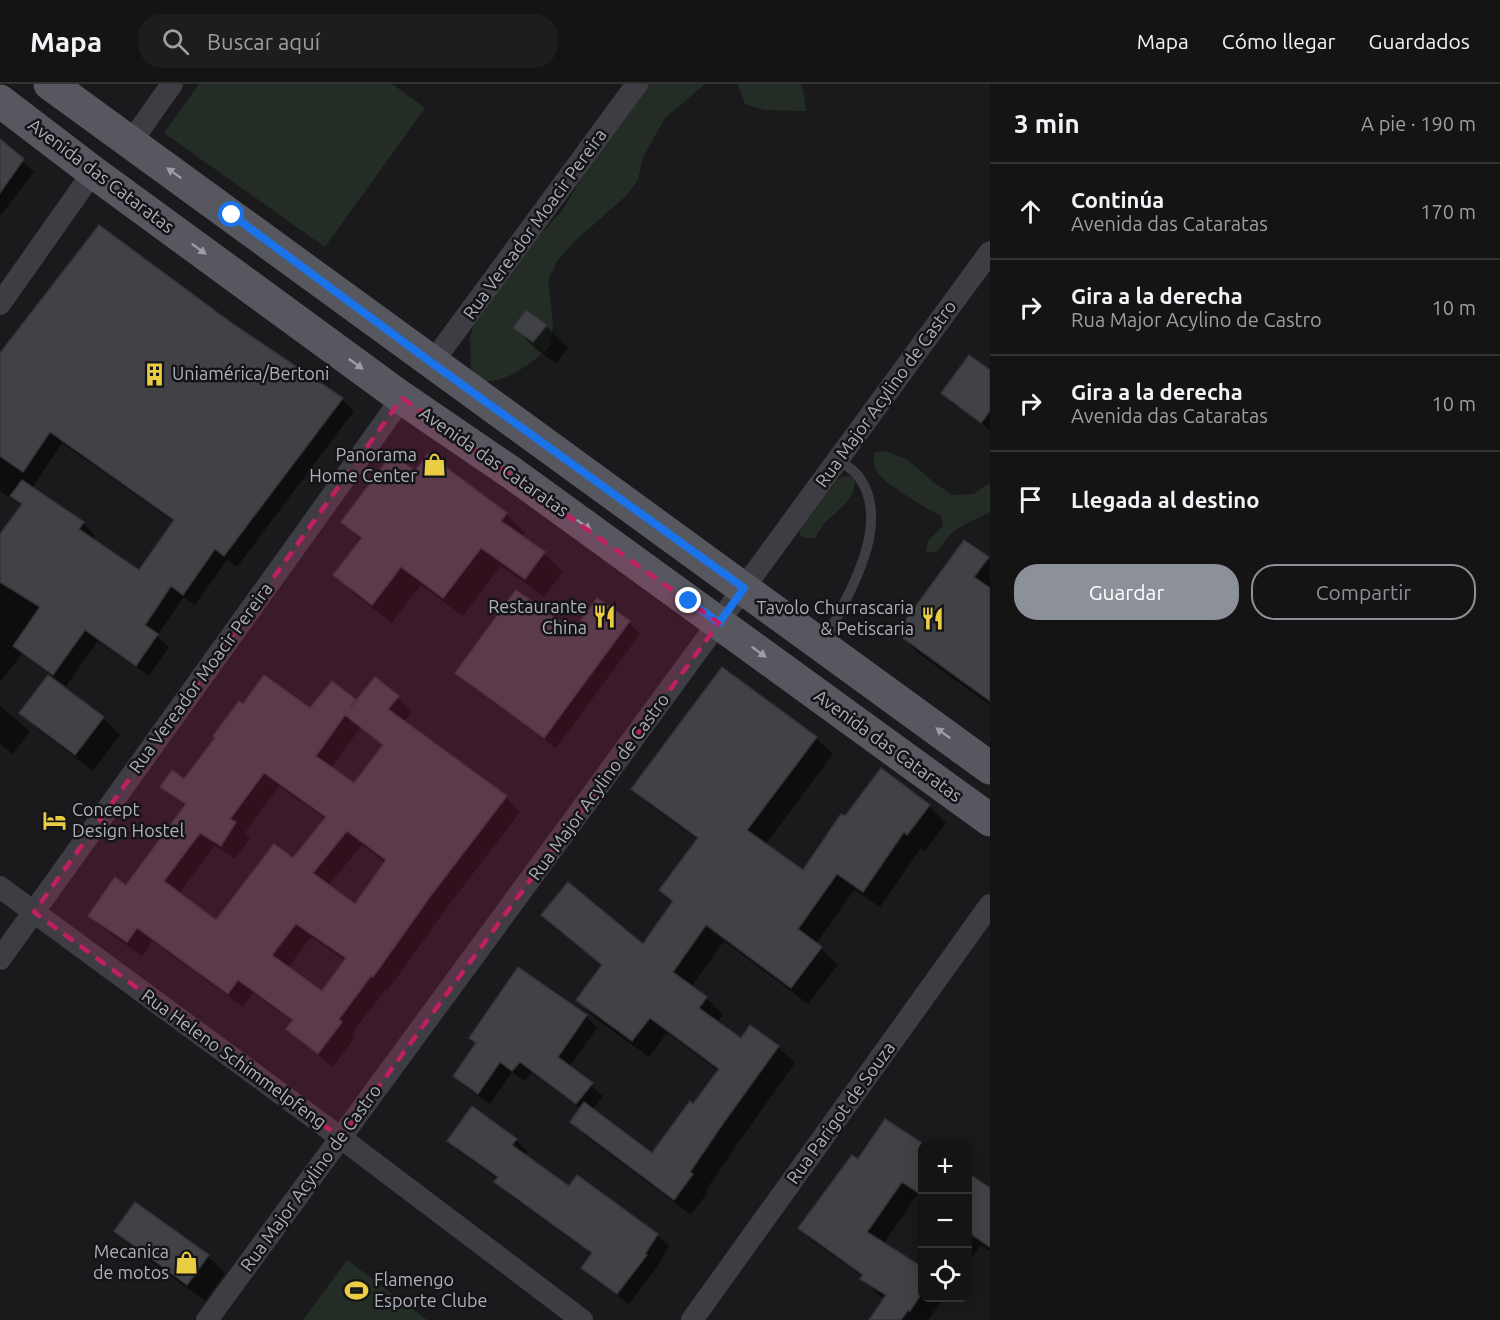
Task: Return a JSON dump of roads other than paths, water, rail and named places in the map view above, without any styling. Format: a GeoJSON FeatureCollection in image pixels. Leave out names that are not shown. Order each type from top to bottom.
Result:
{"type":"FeatureCollection","features":[{"type":"Feature","properties":{"kind":"main road"},"geometry":{"type":"LineString","coordinates":[[50,84],[990,768]]}},
{"type":"Feature","properties":{"kind":"main road","name":"Avenida das Cataratas"},"geometry":{"type":"LineString","coordinates":[[0,101],[93,172],[402,398],[512,473],[990,820]]}},
{"type":"Feature","properties":{"kind":"street"},"geometry":{"type":"LineString","coordinates":[[130,142],[172,84]]}},
{"type":"Feature","properties":{"kind":"street","name":"Rua Vereador Moacir Pereira"},"geometry":{"type":"LineString","coordinates":[[432,363],[637,84]]}},
{"type":"Feature","properties":{"kind":"street"},"geometry":{"type":"LineString","coordinates":[[0,304],[93,172]]}},
{"type":"Feature","properties":{"kind":"street","name":"Rua Major Acylino de Castro"},"geometry":{"type":"LineString","coordinates":[[207,1320],[990,252]]}},
{"type":"Feature","properties":{"kind":"street","name":"Rua Vereador Moacir Pereira"},"geometry":{"type":"LineString","coordinates":[[0,959],[402,398]]}},
{"type":"Feature","properties":{"kind":"street","name":"Rua Heleno Schimmelpfeng"},"geometry":{"type":"LineString","coordinates":[[0,887],[341,1138],[582,1320]]}},
{"type":"Feature","properties":{"kind":"street","name":"Rua Parigot de Souza"},"geometry":{"type":"LineString","coordinates":[[692,1320],[990,905]]}},
{"type":"Feature","properties":{"kind":"lane"},"geometry":{"type":"LineString","coordinates":[[822,646],[866,555],[872,527],[870,500],[859,477],[838,459]]}},
{"type":"Feature","properties":{"kind":"place","name":"Uniamérica/Bertoni"},"geometry":{"type":"Point","coordinates":[154,374]}},
{"type":"Feature","properties":{"kind":"place","name":"Panorama Home Center"},"geometry":{"type":"Point","coordinates":[435,465]}},
{"type":"Feature","properties":{"kind":"place","name":"Restaurante China"},"geometry":{"type":"Point","coordinates":[605,617]}},
{"type":"Feature","properties":{"kind":"place","name":"Tavolo Churrascaria & Petiscaria"},"geometry":{"type":"Point","coordinates":[932,618]}},
{"type":"Feature","properties":{"kind":"place","name":"Concept Design Hostel"},"geometry":{"type":"Point","coordinates":[54,820]}},
{"type":"Feature","properties":{"kind":"place","name":"Mecanica de motos"},"geometry":{"type":"Point","coordinates":[187,1262]}},
{"type":"Feature","properties":{"kind":"place","name":"Flamengo Esporte Clube"},"geometry":{"type":"Point","coordinates":[356,1290]}}]}
